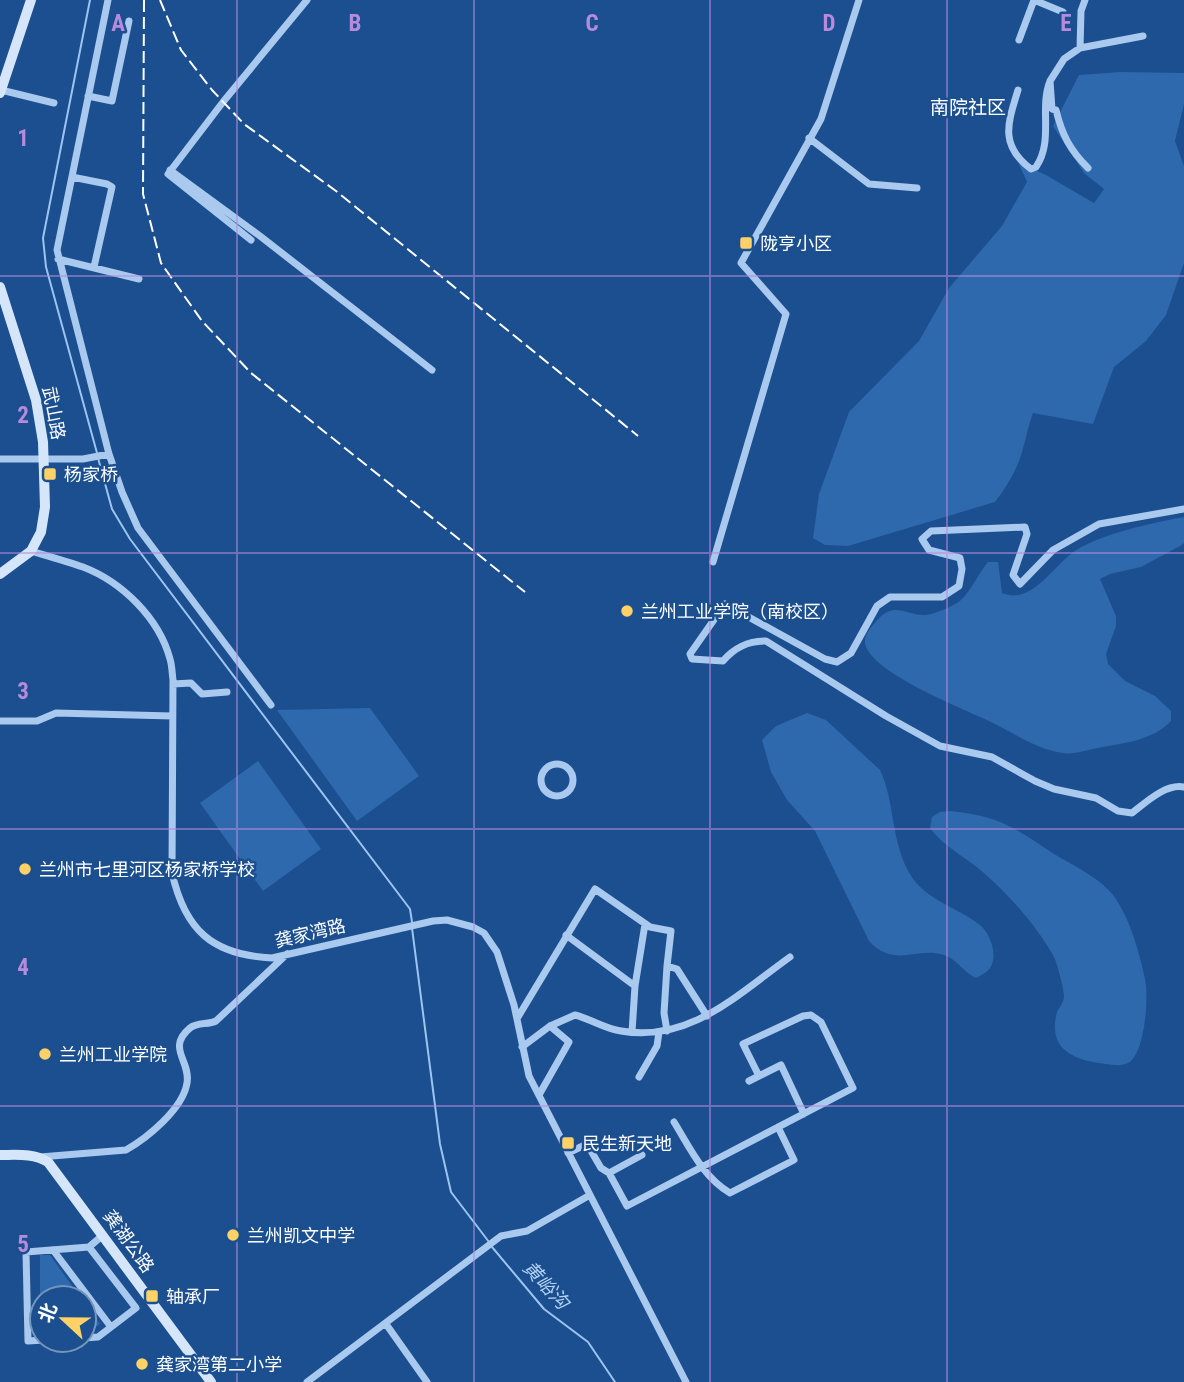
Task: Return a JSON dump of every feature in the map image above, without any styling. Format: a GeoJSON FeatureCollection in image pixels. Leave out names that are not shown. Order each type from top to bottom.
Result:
{"type":"FeatureCollection","features":[{"type":"Feature","properties":{"kind":"main road"},"geometry":{"type":"LineString","coordinates":[[1,91],[31,0]]}},
{"type":"Feature","properties":{"kind":"main road","name":"武山路"},"geometry":{"type":"LineString","coordinates":[[1,293],[36,400],[44,460],[45,507],[41,532],[31,551]]}},
{"type":"Feature","properties":{"kind":"main road"},"geometry":{"type":"LineString","coordinates":[[0,574],[31,551]]}},
{"type":"Feature","properties":{"kind":"main road"},"geometry":{"type":"LineString","coordinates":[[0,1155],[40,1157]]}},
{"type":"Feature","properties":{"kind":"main road","name":"龚湖公路"},"geometry":{"type":"LineString","coordinates":[[40,1157],[48,1162],[211,1382]]}},
{"type":"Feature","properties":{"kind":"street"},"geometry":{"type":"LineString","coordinates":[[107,0],[57,250],[58,259],[106,455],[138,528],[271,705]]}},
{"type":"Feature","properties":{"kind":"street"},"geometry":{"type":"LineString","coordinates":[[251,240],[168,174],[307,0]]}},
{"type":"Feature","properties":{"kind":"street"},"geometry":{"type":"LineString","coordinates":[[713,562],[786,314],[741,263],[821,119],[859,0]]}},
{"type":"Feature","properties":{"kind":"street"},"geometry":{"type":"LineString","coordinates":[[1018,40],[1034,0],[1063,12]]}},
{"type":"Feature","properties":{"kind":"street"},"geometry":{"type":"LineString","coordinates":[[1080,48],[1081,11],[1085,0]]}},
{"type":"Feature","properties":{"kind":"street"},"geometry":{"type":"LineString","coordinates":[[88,96],[112,101],[129,21]]}},
{"type":"Feature","properties":{"kind":"street"},"geometry":{"type":"LineString","coordinates":[[1018,90],[1009,121],[1008,138],[1010,146],[1031,169],[1037,167],[1044,151],[1046,91],[1064,59],[1080,48],[1143,36]]}},
{"type":"Feature","properties":{"kind":"street"},"geometry":{"type":"LineString","coordinates":[[1050,81],[1052,109],[1056,110],[1061,132],[1072,153],[1088,168]]}},
{"type":"Feature","properties":{"kind":"street"},"geometry":{"type":"LineString","coordinates":[[1,91],[54,103]]}},
{"type":"Feature","properties":{"kind":"street"},"geometry":{"type":"LineString","coordinates":[[809,138],[869,184],[917,188]]}},
{"type":"Feature","properties":{"kind":"street"},"geometry":{"type":"LineString","coordinates":[[170,170],[260,236],[432,370]]}},
{"type":"Feature","properties":{"kind":"street"},"geometry":{"type":"LineString","coordinates":[[72,177],[113,187],[94,267]]}},
{"type":"Feature","properties":{"kind":"street"},"geometry":{"type":"LineString","coordinates":[[58,259],[139,279]]}},
{"type":"Feature","properties":{"kind":"street"},"geometry":{"type":"LineString","coordinates":[[0,459],[83,459],[106,455]]}},
{"type":"Feature","properties":{"kind":"street"},"geometry":{"type":"LineString","coordinates":[[1184,509],[1099,524],[1054,550],[1020,584],[1013,575],[1027,534],[1025,527],[931,531],[922,540],[929,550],[960,558],[962,569],[958,586],[942,597],[890,597],[877,606],[852,653],[837,662],[825,659],[724,604],[690,654],[692,659],[723,661],[749,641],[765,641],[940,746],[992,757],[1035,781],[1054,789],[1096,798],[1118,811],[1132,813],[1153,797],[1178,786],[1184,787]]}},
{"type":"Feature","properties":{"kind":"street","name":"龚家湾路"},"geometry":{"type":"LineString","coordinates":[[31,551],[84,567],[108,580],[136,602],[154,625],[170,658],[173,684],[172,873],[184,912],[194,927],[225,948],[254,957],[271,958],[447,920],[484,933],[497,952],[517,1017],[529,1076],[686,1382]]}},
{"type":"Feature","properties":{"kind":"street"},"geometry":{"type":"LineString","coordinates":[[173,684],[191,683],[202,694],[227,692]]}},
{"type":"Feature","properties":{"kind":"street"},"geometry":{"type":"LineString","coordinates":[[0,721],[37,721],[56,713],[172,716]]}},
{"type":"Feature","properties":{"kind":"street"},"geometry":{"type":"LineString","coordinates":[[554,765],[566,767],[572,777],[570,789],[560,796],[548,793],[541,783],[544,771],[554,765]]}},
{"type":"Feature","properties":{"kind":"street"},"geometry":{"type":"LineString","coordinates":[[517,1017],[595,889],[650,927],[671,930],[663,1032],[639,1076]]}},
{"type":"Feature","properties":{"kind":"street"},"geometry":{"type":"LineString","coordinates":[[632,1032],[635,986],[645,923]]}},
{"type":"Feature","properties":{"kind":"street"},"geometry":{"type":"LineString","coordinates":[[566,935],[635,986]]}},
{"type":"Feature","properties":{"kind":"street"},"geometry":{"type":"LineString","coordinates":[[40,1157],[126,1150],[136,1144],[171,1113],[185,1092],[187,1069],[179,1049],[188,1030],[194,1025],[216,1021],[288,954]]}},
{"type":"Feature","properties":{"kind":"street"},"geometry":{"type":"LineString","coordinates":[[522,1048],[550,1026],[575,1015],[618,1031],[663,1032],[707,1016],[790,957]]}},
{"type":"Feature","properties":{"kind":"street"},"geometry":{"type":"LineString","coordinates":[[667,966],[677,968],[707,1016]]}},
{"type":"Feature","properties":{"kind":"street"},"geometry":{"type":"LineString","coordinates":[[569,1153],[587,1144],[601,1168],[609,1173],[627,1206],[853,1088],[818,1019],[811,1015],[803,1016],[743,1044],[759,1076]]}},
{"type":"Feature","properties":{"kind":"street"},"geometry":{"type":"LineString","coordinates":[[539,1095],[569,1042],[550,1026]]}},
{"type":"Feature","properties":{"kind":"street"},"geometry":{"type":"LineString","coordinates":[[749,1082],[781,1065],[804,1114]]}},
{"type":"Feature","properties":{"kind":"street"},"geometry":{"type":"LineString","coordinates":[[674,1122],[701,1167],[730,1194],[794,1160],[778,1127]]}},
{"type":"Feature","properties":{"kind":"street"},"geometry":{"type":"LineString","coordinates":[[609,1173],[642,1155]]}},
{"type":"Feature","properties":{"kind":"street"},"geometry":{"type":"LineString","coordinates":[[307,1382],[501,1236],[527,1231],[590,1195]]}},
{"type":"Feature","properties":{"kind":"street"},"geometry":{"type":"LineString","coordinates":[[28,1341],[26,1252],[89,1247],[103,1235]]}},
{"type":"Feature","properties":{"kind":"street"},"geometry":{"type":"LineString","coordinates":[[89,1247],[136,1308],[98,1337]]}},
{"type":"Feature","properties":{"kind":"street"},"geometry":{"type":"LineString","coordinates":[[53,1250],[111,1327]]}},
{"type":"Feature","properties":{"kind":"street"},"geometry":{"type":"LineString","coordinates":[[386,1324],[426,1382]]}},
{"type":"Feature","properties":{"kind":"shaded area"},"geometry":{"type":"Polygon","coordinates":[[[1121,72],[1184,73],[1184,104],[1175,141],[1184,166],[1184,263],[1166,315],[1146,341],[1114,367],[1093,424],[1033,413],[1017,465],[995,502],[848,546],[825,545],[813,538],[819,494],[849,412],[919,341],[949,288],[1002,226],[1027,182],[1018,162],[1094,203],[1104,189],[1084,173],[1053,126],[1079,75],[1121,72]]]}},
{"type":"Feature","properties":{"kind":"shaded area"},"geometry":{"type":"Polygon","coordinates":[[[1184,517],[1184,543],[1180,546],[1141,567],[1100,579],[1116,616],[1116,626],[1106,654],[1108,664],[1125,681],[1155,696],[1171,711],[1171,721],[1146,737],[1071,753],[1043,748],[899,677],[870,654],[865,643],[870,629],[889,611],[931,614],[960,601],[988,562],[998,562],[1002,593],[1022,594],[1040,584],[1083,546],[1126,530],[1184,517]]]}},
{"type":"Feature","properties":{"kind":"shaded area"},"geometry":{"type":"Polygon","coordinates":[[[370,708],[419,776],[357,821],[277,710],[370,708]]]}},
{"type":"Feature","properties":{"kind":"shaded area"},"geometry":{"type":"Polygon","coordinates":[[[807,713],[826,720],[880,770],[899,849],[910,874],[924,890],[980,925],[989,937],[993,959],[990,969],[983,974],[976,978],[944,955],[888,954],[869,941],[815,831],[787,800],[771,772],[762,740],[776,726],[807,713]]]}},
{"type":"Feature","properties":{"kind":"shaded area"},"geometry":{"type":"Polygon","coordinates":[[[258,761],[321,849],[263,891],[200,803],[258,761]]]}},
{"type":"Feature","properties":{"kind":"shaded area"},"geometry":{"type":"Polygon","coordinates":[[[951,811],[992,819],[1013,828],[1091,876],[1113,895],[1133,935],[1146,987],[1143,1034],[1131,1061],[1119,1065],[1090,1061],[1075,1057],[1062,1047],[1057,1038],[1055,1023],[1064,995],[1054,957],[1038,931],[1005,893],[930,828],[932,817],[940,812],[951,811]]]}},
{"type":"Feature","properties":{"kind":"shaded area"},"geometry":{"type":"Polygon","coordinates":[[[40,1255],[50,1255],[71,1284],[40,1284],[40,1255]]]}},
{"type":"Feature","properties":{"kind":"waterway"},"geometry":{"type":"LineString","coordinates":[[90,0],[43,238],[46,267],[97,453]]}},
{"type":"Feature","properties":{"kind":"waterway"},"geometry":{"type":"LineString","coordinates":[[98,458],[112,509],[130,539],[410,909],[412,922]]}},
{"type":"Feature","properties":{"kind":"waterway"},"geometry":{"type":"LineString","coordinates":[[412,928],[440,1144],[451,1192],[489,1242]]}},
{"type":"Feature","properties":{"kind":"waterway","name":"黄峪沟"},"geometry":{"type":"LineString","coordinates":[[492,1247],[544,1309],[588,1342],[615,1382]]}},
{"type":"Feature","properties":{"kind":"railway"},"geometry":{"type":"LineString","coordinates":[[144,0],[143,194],[161,263],[202,321],[251,373],[525,592]]}},
{"type":"Feature","properties":{"kind":"railway"},"geometry":{"type":"LineString","coordinates":[[160,0],[181,50],[212,90],[244,124],[336,191],[638,436]]}},
{"type":"Feature","properties":{"kind":"place","name":"陇亨小区"},"geometry":{"type":"Point","coordinates":[746,243]}},
{"type":"Feature","properties":{"kind":"place","name":"杨家桥"},"geometry":{"type":"Point","coordinates":[50,474]}},
{"type":"Feature","properties":{"kind":"place","name":"兰州工业学院（南校区）"},"geometry":{"type":"Point","coordinates":[627,611]}},
{"type":"Feature","properties":{"kind":"place","name":"兰州市七里河区杨家桥学校"},"geometry":{"type":"Point","coordinates":[25,869]}},
{"type":"Feature","properties":{"kind":"place","name":"兰州工业学院"},"geometry":{"type":"Point","coordinates":[45,1054]}},
{"type":"Feature","properties":{"kind":"place","name":"民生新天地"},"geometry":{"type":"Point","coordinates":[568,1143]}},
{"type":"Feature","properties":{"kind":"place","name":"兰州凯文中学"},"geometry":{"type":"Point","coordinates":[233,1235]}},
{"type":"Feature","properties":{"kind":"place","name":"轴承厂"},"geometry":{"type":"Point","coordinates":[152,1296]}},
{"type":"Feature","properties":{"kind":"place","name":"龚家湾第二小学"},"geometry":{"type":"Point","coordinates":[142,1364]}},
{"type":"Feature","properties":{"kind":"district","name":"南院社区"},"geometry":{"type":"Point","coordinates":[968,107]}}]}
